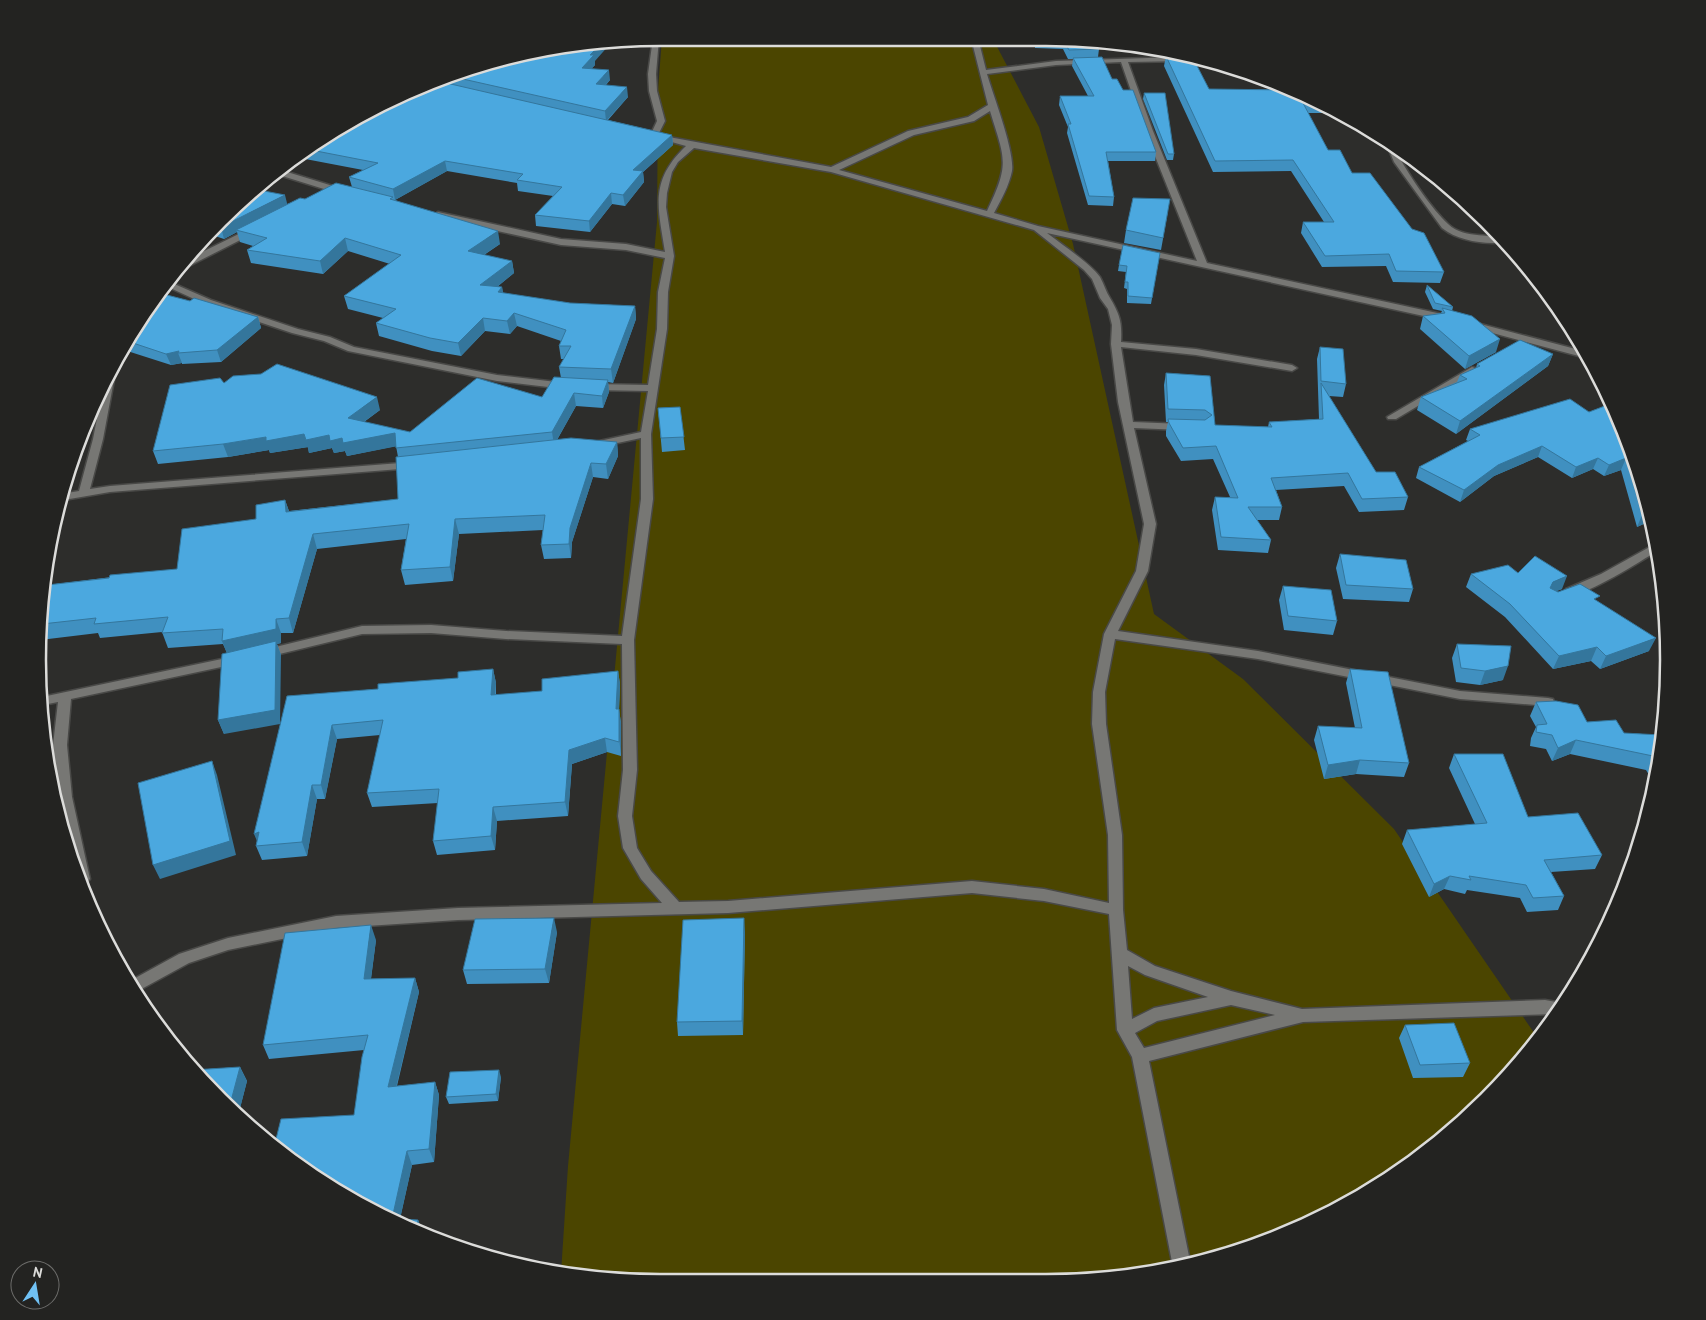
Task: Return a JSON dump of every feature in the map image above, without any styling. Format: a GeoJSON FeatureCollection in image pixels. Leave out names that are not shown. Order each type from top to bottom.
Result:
{"type":"FeatureCollection","features":[{"type":"Feature","properties":{"kind":"street"},"geometry":{"type":"LineString","coordinates":[[654,136],[661,120],[653,91],[652,74],[655,46]]}},
{"type":"Feature","properties":{"kind":"street"},"geometry":{"type":"LineString","coordinates":[[976,46],[992,106],[1008,153],[1008,169],[1004,184],[989,214]]}},
{"type":"Feature","properties":{"kind":"street"},"geometry":{"type":"LineString","coordinates":[[983,72],[1056,63],[1171,59]]}},
{"type":"Feature","properties":{"kind":"street"},"geometry":{"type":"LineString","coordinates":[[1124,60],[1149,131],[1202,264]]}},
{"type":"Feature","properties":{"kind":"street"},"geometry":{"type":"LineString","coordinates":[[832,170],[911,133],[971,119],[992,106]]}},
{"type":"Feature","properties":{"kind":"street"},"geometry":{"type":"LineString","coordinates":[[644,134],[692,145],[832,170],[1036,228],[1437,315],[1579,355]]}},
{"type":"Feature","properties":{"kind":"street"},"geometry":{"type":"LineString","coordinates":[[676,910],[646,875],[630,848],[625,816],[630,770],[628,640],[647,500],[646,434],[662,329],[663,292],[670,256],[662,207],[663,193],[668,172],[675,161],[692,145]]}},
{"type":"Feature","properties":{"kind":"street"},"geometry":{"type":"LineString","coordinates":[[1395,156],[1444,226],[1458,234],[1492,239]]}},
{"type":"Feature","properties":{"kind":"street"},"geometry":{"type":"LineString","coordinates":[[285,174],[353,194]]}},
{"type":"Feature","properties":{"kind":"street"},"geometry":{"type":"LineString","coordinates":[[325,194],[334,189]]}},
{"type":"Feature","properties":{"kind":"street"},"geometry":{"type":"LineString","coordinates":[[429,213],[561,242],[626,247],[670,256]]}},
{"type":"Feature","properties":{"kind":"street"},"geometry":{"type":"LineString","coordinates":[[196,259],[264,224]]}},
{"type":"Feature","properties":{"kind":"street"},"geometry":{"type":"LineString","coordinates":[[1036,228],[1087,268],[1096,278],[1115,317],[1117,325],[1116,344],[1128,425],[1150,524],[1142,571],[1110,634],[1099,692],[1099,724],[1114,835],[1116,910],[1121,954],[1125,1030],[1140,1056],[1180,1259]]}},
{"type":"Feature","properties":{"kind":"street"},"geometry":{"type":"LineString","coordinates":[[173,286],[208,302],[295,331],[327,339],[352,349],[498,378],[580,387],[652,388]]}},
{"type":"Feature","properties":{"kind":"street"},"geometry":{"type":"LineString","coordinates":[[1509,349],[1526,340]]}},
{"type":"Feature","properties":{"kind":"street"},"geometry":{"type":"LineString","coordinates":[[1116,344],[1196,352],[1292,368]]}},
{"type":"Feature","properties":{"kind":"street"},"geometry":{"type":"LineString","coordinates":[[1392,417],[1484,364]]}},
{"type":"Feature","properties":{"kind":"street"},"geometry":{"type":"LineString","coordinates":[[84,493],[98,439],[106,398]]}},
{"type":"Feature","properties":{"kind":"street"},"geometry":{"type":"LineString","coordinates":[[1128,425],[1194,428]]}},
{"type":"Feature","properties":{"kind":"street"},"geometry":{"type":"LineString","coordinates":[[581,446],[646,434]]}},
{"type":"Feature","properties":{"kind":"street"},"geometry":{"type":"LineString","coordinates":[[69,496],[110,489],[421,464]]}},
{"type":"Feature","properties":{"kind":"street"},"geometry":{"type":"LineString","coordinates":[[1561,596],[1604,577],[1650,551]]}},
{"type":"Feature","properties":{"kind":"street"},"geometry":{"type":"LineString","coordinates":[[48,700],[219,664],[362,630],[431,629],[506,635],[628,640]]}},
{"type":"Feature","properties":{"kind":"street"},"geometry":{"type":"LineString","coordinates":[[1110,634],[1258,655],[1460,695],[1548,702]]}},
{"type":"Feature","properties":{"kind":"street"},"geometry":{"type":"LineString","coordinates":[[65,696],[60,745],[66,797],[77,852]]}},
{"type":"Feature","properties":{"kind":"street"},"geometry":{"type":"LineString","coordinates":[[139,983],[184,958],[219,947],[336,922],[458,914],[676,910],[972,887],[1044,895],[1116,910]]}},
{"type":"Feature","properties":{"kind":"street"},"geometry":{"type":"LineString","coordinates":[[1121,954],[1150,971],[1231,998],[1303,1016]]}},
{"type":"Feature","properties":{"kind":"street"},"geometry":{"type":"LineString","coordinates":[[1125,1030],[1154,1015],[1231,998]]}},
{"type":"Feature","properties":{"kind":"street"},"geometry":{"type":"LineString","coordinates":[[1140,1056],[1303,1016],[1551,1008]]}},
{"type":"Feature","properties":{"kind":"shaded area"},"geometry":{"type":"Polygon","coordinates":[[[661,46],[997,46],[1039,127],[1073,244],[1154,614],[1243,679],[1394,829],[1534,1033],[1480,1094],[1420,1147],[1353,1192],[1281,1227],[1205,1253],[1166,1262],[1126,1268],[1046,1274],[660,1274],[620,1272],[562,1265],[568,1166],[657,222],[658,90],[661,46]]]}},
{"type":"Feature","properties":{"kind":"building"},"geometry":{"type":"Polygon","coordinates":[[[1067,47],[1097,49],[1069,50],[1067,47]]]}},
{"type":"Feature","properties":{"kind":"building"},"geometry":{"type":"Polygon","coordinates":[[[594,51],[590,55],[594,55],[582,68],[609,70],[596,84],[627,87],[605,111],[463,79],[501,67],[540,58],[594,51]]]}},
{"type":"Feature","properties":{"kind":"building"},"geometry":{"type":"Polygon","coordinates":[[[1102,57],[1112,79],[1117,79],[1123,90],[1133,90],[1156,152],[1106,152],[1114,197],[1089,196],[1068,124],[1071,124],[1060,96],[1094,96],[1073,58],[1102,57]]]}},
{"type":"Feature","properties":{"kind":"building"},"geometry":{"type":"Polygon","coordinates":[[[1167,58],[1197,65],[1209,89],[1272,90],[1303,104],[1328,150],[1340,150],[1352,173],[1370,173],[1412,229],[1424,233],[1444,272],[1396,271],[1389,254],[1325,256],[1303,222],[1334,222],[1293,160],[1215,161],[1167,58]]]}},
{"type":"Feature","properties":{"kind":"building"},"geometry":{"type":"Polygon","coordinates":[[[450,84],[672,135],[633,170],[643,171],[623,195],[611,193],[589,221],[535,215],[562,187],[517,180],[523,174],[445,161],[393,189],[349,177],[378,163],[317,151],[353,128],[425,93],[450,84]]]}},
{"type":"Feature","properties":{"kind":"building"},"geometry":{"type":"Polygon","coordinates":[[[1144,93],[1165,93],[1174,154],[1168,154],[1144,93]]]}},
{"type":"Feature","properties":{"kind":"building"},"geometry":{"type":"Polygon","coordinates":[[[336,183],[393,197],[390,199],[498,231],[468,251],[512,261],[480,285],[502,287],[498,292],[570,303],[635,306],[611,369],[559,367],[571,346],[559,346],[566,330],[514,313],[507,321],[483,318],[458,343],[430,338],[376,323],[396,309],[344,296],[401,255],[345,238],[320,261],[247,250],[267,238],[236,230],[300,198],[305,199],[336,183]]]}},
{"type":"Feature","properties":{"kind":"building"},"geometry":{"type":"Polygon","coordinates":[[[264,191],[285,195],[229,223],[264,191]]]}},
{"type":"Feature","properties":{"kind":"building"},"geometry":{"type":"Polygon","coordinates":[[[1133,198],[1170,199],[1163,238],[1126,230],[1133,198]]]}},
{"type":"Feature","properties":{"kind":"building"},"geometry":{"type":"Polygon","coordinates":[[[1123,245],[1160,253],[1152,298],[1128,296],[1128,282],[1125,282],[1127,266],[1119,265],[1123,245]]]}},
{"type":"Feature","properties":{"kind":"building"},"geometry":{"type":"Polygon","coordinates":[[[1427,285],[1453,307],[1435,303],[1427,285]]]}},
{"type":"Feature","properties":{"kind":"building"},"geometry":{"type":"Polygon","coordinates":[[[167,295],[190,301],[194,298],[258,317],[217,350],[178,353],[179,351],[166,354],[134,343],[167,295]]]}},
{"type":"Feature","properties":{"kind":"building"},"geometry":{"type":"Polygon","coordinates":[[[1442,308],[1472,316],[1500,339],[1469,356],[1423,316],[1445,313],[1442,308]]]}},
{"type":"Feature","properties":{"kind":"building"},"geometry":{"type":"Polygon","coordinates":[[[1520,340],[1553,354],[1460,421],[1421,397],[1467,379],[1460,375],[1480,366],[1477,364],[1520,340]]]}},
{"type":"Feature","properties":{"kind":"building"},"geometry":{"type":"Polygon","coordinates":[[[1320,347],[1343,349],[1346,384],[1321,381],[1320,347]]]}},
{"type":"Feature","properties":{"kind":"building"},"geometry":{"type":"Polygon","coordinates":[[[277,364],[377,397],[348,418],[410,432],[477,378],[542,397],[554,377],[608,380],[602,396],[574,393],[552,432],[396,448],[395,433],[343,443],[342,438],[330,441],[329,435],[306,440],[304,434],[266,441],[266,437],[223,444],[153,451],[170,385],[220,378],[224,383],[233,376],[261,374],[277,364]]]}},
{"type":"Feature","properties":{"kind":"building"},"geometry":{"type":"Polygon","coordinates":[[[1166,373],[1210,376],[1215,425],[1272,427],[1269,422],[1323,419],[1321,383],[1376,472],[1395,472],[1408,497],[1362,499],[1348,473],[1271,478],[1282,507],[1248,507],[1271,540],[1221,537],[1215,497],[1238,498],[1216,446],[1183,448],[1168,419],[1205,420],[1212,415],[1205,410],[1168,409],[1166,373]]]}},
{"type":"Feature","properties":{"kind":"building"},"geometry":{"type":"Polygon","coordinates":[[[1570,399],[1589,412],[1604,406],[1625,458],[1609,465],[1598,458],[1576,467],[1542,446],[1498,465],[1464,490],[1419,467],[1480,435],[1470,429],[1570,399]]]}},
{"type":"Feature","properties":{"kind":"building"},"geometry":{"type":"Polygon","coordinates":[[[680,407],[684,437],[661,438],[658,408],[680,407]]]}},
{"type":"Feature","properties":{"kind":"building"},"geometry":{"type":"Polygon","coordinates":[[[571,438],[617,442],[606,464],[591,463],[570,528],[569,544],[541,545],[545,515],[455,519],[450,567],[401,570],[409,524],[313,534],[289,618],[276,619],[276,629],[222,641],[223,629],[162,633],[168,617],[94,624],[96,618],[48,623],[52,584],[109,578],[110,575],[177,569],[182,529],[256,519],[256,505],[285,500],[286,512],[398,499],[396,457],[571,438]]]}},
{"type":"Feature","properties":{"kind":"building"},"geometry":{"type":"Polygon","coordinates":[[[1631,474],[1639,501],[1642,515],[1631,474]]]}},
{"type":"Feature","properties":{"kind":"building"},"geometry":{"type":"Polygon","coordinates":[[[1340,554],[1406,560],[1413,589],[1346,585],[1340,554]]]}},
{"type":"Feature","properties":{"kind":"building"},"geometry":{"type":"Polygon","coordinates":[[[1535,556],[1567,576],[1553,582],[1550,588],[1558,592],[1580,584],[1600,596],[1594,599],[1656,638],[1606,656],[1597,647],[1559,656],[1510,604],[1471,574],[1508,565],[1518,573],[1535,556]]]}},
{"type":"Feature","properties":{"kind":"building"},"geometry":{"type":"Polygon","coordinates":[[[1283,586],[1331,590],[1337,621],[1288,616],[1283,586]]]}},
{"type":"Feature","properties":{"kind":"building"},"geometry":{"type":"Polygon","coordinates":[[[276,641],[275,710],[218,720],[222,654],[276,641]]]}},
{"type":"Feature","properties":{"kind":"building"},"geometry":{"type":"Polygon","coordinates":[[[1457,644],[1511,646],[1508,666],[1485,671],[1461,668],[1457,644]]]}},
{"type":"Feature","properties":{"kind":"building"},"geometry":{"type":"Polygon","coordinates":[[[493,669],[491,695],[542,691],[542,679],[618,671],[616,709],[619,709],[619,742],[605,738],[569,750],[565,802],[493,807],[491,836],[433,841],[439,789],[367,793],[383,720],[332,725],[321,785],[312,785],[302,842],[256,846],[259,832],[254,834],[287,696],[378,689],[378,684],[458,678],[458,672],[493,669]]]}},
{"type":"Feature","properties":{"kind":"building"},"geometry":{"type":"Polygon","coordinates":[[[1350,669],[1388,672],[1409,763],[1360,760],[1328,765],[1318,726],[1362,728],[1350,669]]]}},
{"type":"Feature","properties":{"kind":"building"},"geometry":{"type":"Polygon","coordinates":[[[1556,701],[1578,705],[1587,722],[1616,720],[1624,733],[1655,735],[1652,756],[1576,740],[1558,748],[1552,735],[1536,732],[1537,725],[1547,724],[1536,702],[1556,701]]]}},
{"type":"Feature","properties":{"kind":"building"},"geometry":{"type":"Polygon","coordinates":[[[1454,754],[1503,754],[1528,817],[1578,813],[1602,855],[1544,860],[1564,896],[1533,898],[1526,885],[1469,876],[1471,880],[1450,876],[1434,884],[1407,830],[1487,823],[1454,754]]]}},
{"type":"Feature","properties":{"kind":"building"},"geometry":{"type":"Polygon","coordinates":[[[212,761],[230,841],[153,865],[138,783],[212,761]]]}},
{"type":"Feature","properties":{"kind":"building"},"geometry":{"type":"Polygon","coordinates":[[[554,918],[545,969],[463,970],[475,919],[554,918]]]}},
{"type":"Feature","properties":{"kind":"building"},"geometry":{"type":"Polygon","coordinates":[[[744,918],[742,1021],[677,1022],[683,920],[744,918]]]}},
{"type":"Feature","properties":{"kind":"building"},"geometry":{"type":"Polygon","coordinates":[[[371,925],[364,979],[415,978],[388,1087],[435,1082],[429,1149],[407,1151],[394,1212],[353,1192],[276,1139],[281,1119],[354,1115],[362,1057],[368,1035],[263,1045],[285,933],[371,925]]]}},
{"type":"Feature","properties":{"kind":"building"},"geometry":{"type":"Polygon","coordinates":[[[1454,1023],[1470,1063],[1420,1065],[1405,1025],[1454,1023]]]}},
{"type":"Feature","properties":{"kind":"building"},"geometry":{"type":"Polygon","coordinates":[[[240,1067],[231,1099],[226,1094],[203,1069],[240,1067]]]}},
{"type":"Feature","properties":{"kind":"building"},"geometry":{"type":"Polygon","coordinates":[[[499,1070],[496,1094],[446,1097],[450,1072],[499,1070]]]}}]}
